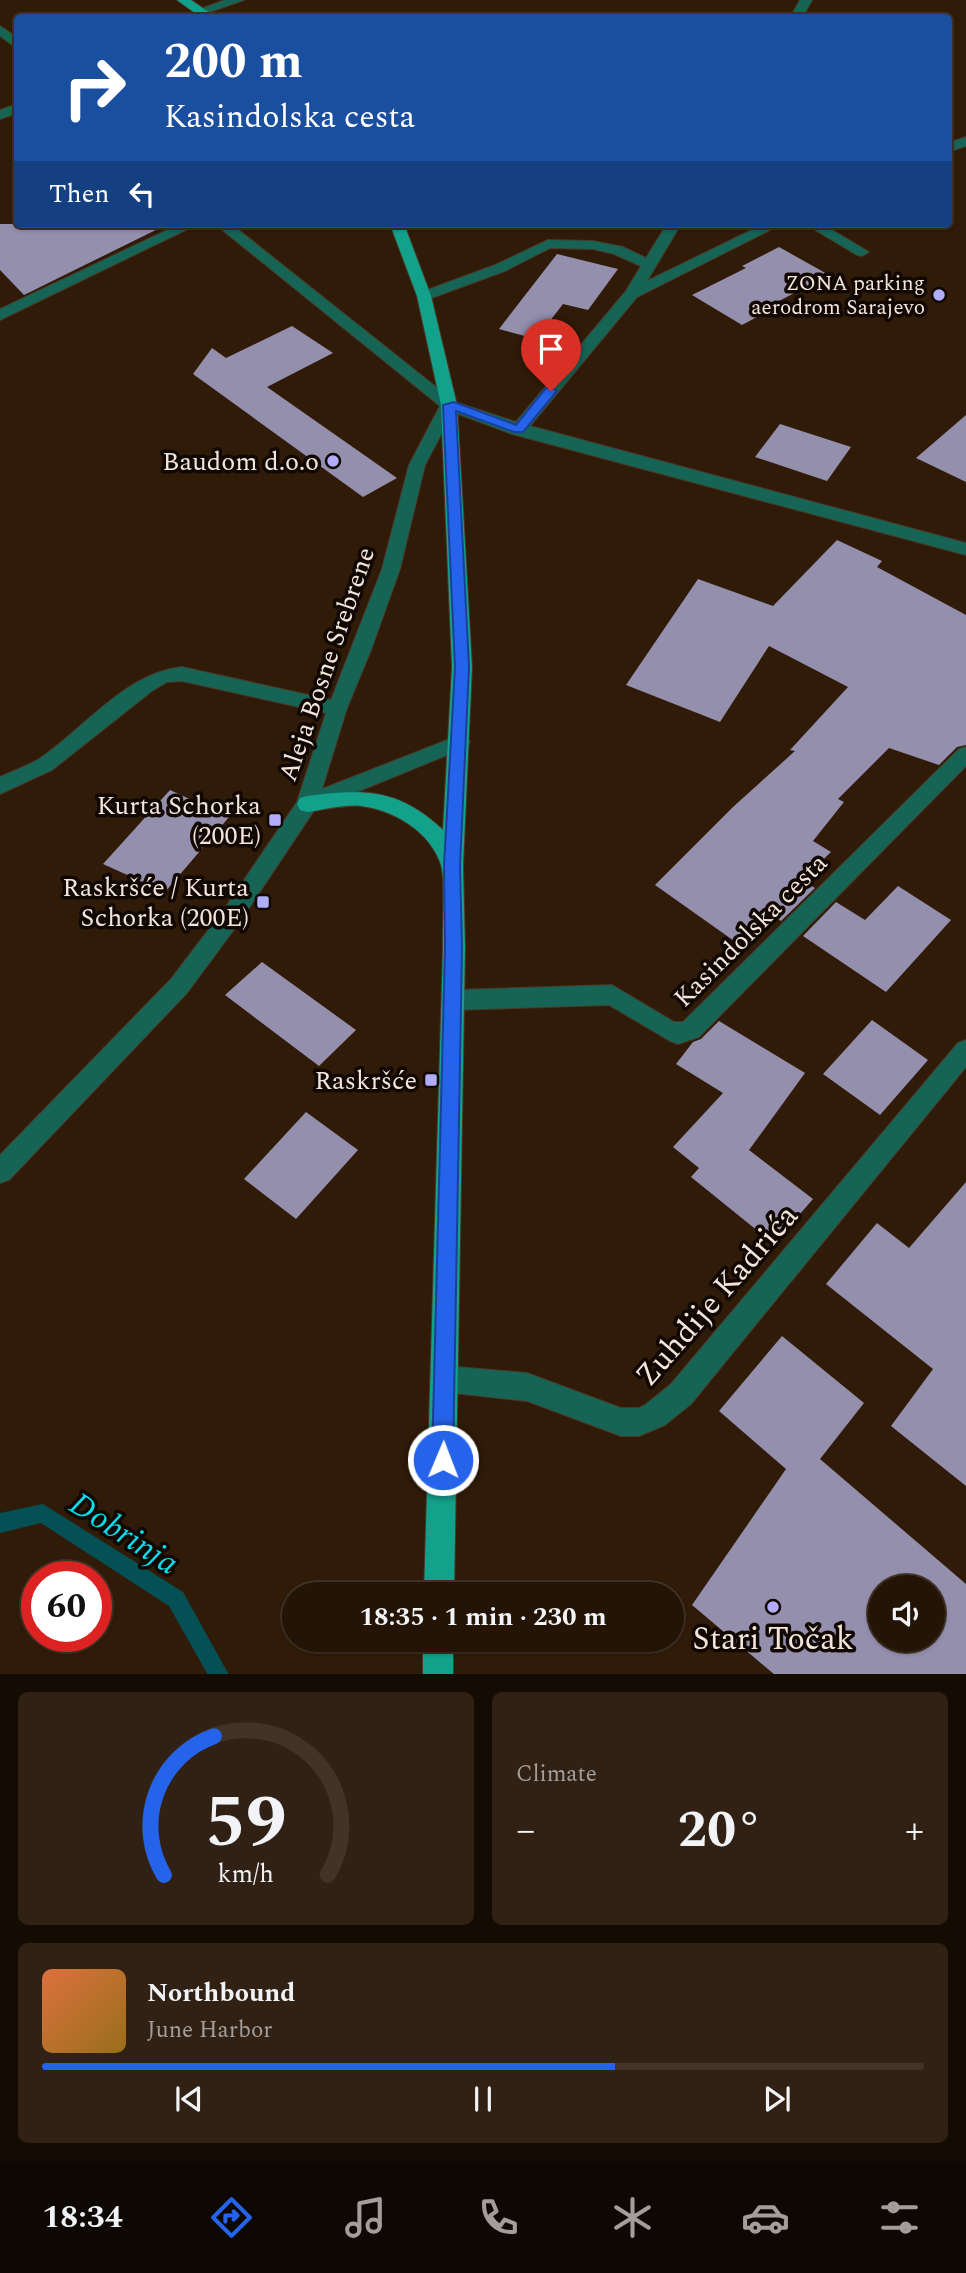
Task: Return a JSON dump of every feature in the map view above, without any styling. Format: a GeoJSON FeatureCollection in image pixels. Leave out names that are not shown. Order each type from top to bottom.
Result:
{"type":"FeatureCollection","features":[{"type":"Feature","properties":{"kind":"main road"},"geometry":{"type":"LineString","coordinates":[[183,0],[206,14]]}},
{"type":"Feature","properties":{"kind":"main road"},"geometry":{"type":"LineString","coordinates":[[398,228],[424,296],[449,405],[462,667],[452,866],[453,1000],[439,1582]]}},
{"type":"Feature","properties":{"kind":"main road"},"geometry":{"type":"LineString","coordinates":[[307,804],[359,798],[391,805],[418,820],[440,841],[452,866]]}},
{"type":"Feature","properties":{"kind":"main road"},"geometry":{"type":"LineString","coordinates":[[438,1652],[438,1674]]}},
{"type":"Feature","properties":{"kind":"street"},"geometry":{"type":"LineString","coordinates":[[206,14],[238,0]]}},
{"type":"Feature","properties":{"kind":"street"},"geometry":{"type":"LineString","coordinates":[[0,30],[14,42]]}},
{"type":"Feature","properties":{"kind":"street"},"geometry":{"type":"LineString","coordinates":[[0,315],[183,228]]}},
{"type":"Feature","properties":{"kind":"street"},"geometry":{"type":"LineString","coordinates":[[227,228],[449,405],[518,430],[966,549]]}},
{"type":"Feature","properties":{"kind":"street"},"geometry":{"type":"LineString","coordinates":[[518,430],[632,293],[672,228]]}},
{"type":"Feature","properties":{"kind":"street"},"geometry":{"type":"LineString","coordinates":[[632,293],[767,228]]}},
{"type":"Feature","properties":{"kind":"street"},"geometry":{"type":"LineString","coordinates":[[819,228],[862,252]]}},
{"type":"Feature","properties":{"kind":"street"},"geometry":{"type":"LineString","coordinates":[[424,296],[500,268],[548,244],[593,245],[618,250],[650,265]]}},
{"type":"Feature","properties":{"kind":"street","name":"Aleja Bosne Srebrene"},"geometry":{"type":"LineString","coordinates":[[0,1172],[179,986],[233,914],[307,804],[337,708],[362,650],[391,569],[417,465],[449,405]]}},
{"type":"Feature","properties":{"kind":"street"},"geometry":{"type":"LineString","coordinates":[[0,786],[45,765],[163,676],[182,674],[337,708]]}},
{"type":"Feature","properties":{"kind":"street"},"geometry":{"type":"LineString","coordinates":[[307,804],[460,742]]}},
{"type":"Feature","properties":{"kind":"street","name":"Kasindolska cesta"},"geometry":{"type":"LineString","coordinates":[[453,1000],[611,995],[666,1029],[678,1034],[691,1030],[966,754]]}},
{"type":"Feature","properties":{"kind":"street","name":"Zuhdije Kadrića"},"geometry":{"type":"LineString","coordinates":[[444,1379],[527,1387],[621,1422],[639,1422],[655,1415],[681,1394],[966,1050]]}},
{"type":"Feature","properties":{"kind":"building"},"geometry":{"type":"Polygon","coordinates":[[[0,224],[14,224],[14,228],[160,228],[24,295],[0,270],[0,224]]]}},
{"type":"Feature","properties":{"kind":"building"},"geometry":{"type":"Polygon","coordinates":[[[779,247],[829,275],[777,302],[781,304],[742,325],[692,295],[746,268],[742,266],[779,247]]]}},
{"type":"Feature","properties":{"kind":"building"},"geometry":{"type":"Polygon","coordinates":[[[557,254],[618,269],[588,310],[563,304],[536,339],[499,329],[557,254]]]}},
{"type":"Feature","properties":{"kind":"building"},"geometry":{"type":"Polygon","coordinates":[[[292,326],[333,353],[267,387],[397,478],[363,497],[193,374],[212,348],[226,358],[292,326]]]}},
{"type":"Feature","properties":{"kind":"building"},"geometry":{"type":"Polygon","coordinates":[[[966,415],[966,482],[916,458],[966,415]]]}},
{"type":"Feature","properties":{"kind":"building"},"geometry":{"type":"Polygon","coordinates":[[[780,424],[851,447],[827,481],[755,457],[780,424]]]}},
{"type":"Feature","properties":{"kind":"building"},"geometry":{"type":"Polygon","coordinates":[[[837,540],[882,561],[877,567],[966,615],[966,745],[957,747],[939,765],[889,748],[838,799],[844,802],[813,841],[831,852],[802,880],[815,888],[781,921],[769,913],[737,943],[655,885],[733,807],[795,751],[790,750],[848,687],[769,646],[720,722],[626,685],[698,579],[773,606],[837,540]]]}},
{"type":"Feature","properties":{"kind":"building"},"geometry":{"type":"Polygon","coordinates":[[[170,790],[229,817],[165,892],[103,864],[170,790]]]}},
{"type":"Feature","properties":{"kind":"building"},"geometry":{"type":"Polygon","coordinates":[[[898,886],[951,920],[886,992],[803,936],[836,902],[865,920],[898,886]]]}},
{"type":"Feature","properties":{"kind":"building"},"geometry":{"type":"Polygon","coordinates":[[[262,962],[356,1030],[319,1066],[225,995],[262,962]]]}},
{"type":"Feature","properties":{"kind":"building"},"geometry":{"type":"Polygon","coordinates":[[[872,1020],[928,1060],[880,1115],[823,1074],[872,1020]]]}},
{"type":"Feature","properties":{"kind":"building"},"geometry":{"type":"Polygon","coordinates":[[[719,1021],[805,1073],[749,1150],[813,1199],[774,1244],[691,1177],[699,1168],[673,1147],[723,1093],[676,1064],[693,1042],[701,1039],[719,1021]]]}},
{"type":"Feature","properties":{"kind":"building"},"geometry":{"type":"Polygon","coordinates":[[[306,1112],[358,1150],[296,1219],[244,1179],[306,1112]]]}},
{"type":"Feature","properties":{"kind":"building"},"geometry":{"type":"Polygon","coordinates":[[[966,1182],[966,1486],[891,1426],[933,1369],[826,1284],[877,1223],[909,1248],[966,1182]]]}},
{"type":"Feature","properties":{"kind":"building"},"geometry":{"type":"Polygon","coordinates":[[[782,1336],[864,1403],[820,1459],[966,1584],[966,1674],[774,1674],[692,1605],[786,1469],[719,1411],[782,1336]]]}},
{"type":"Feature","properties":{"kind":"waterway","name":"Dobrinja"},"geometry":{"type":"LineString","coordinates":[[0,1523],[43,1513],[176,1599],[218,1674]]}},
{"type":"Feature","properties":{"kind":"place","name":"ZONA parking aerodrom Sarajevo"},"geometry":{"type":"Point","coordinates":[939,295]}},
{"type":"Feature","properties":{"kind":"place","name":"Baudom d.o.o"},"geometry":{"type":"Point","coordinates":[333,461]}},
{"type":"Feature","properties":{"kind":"place","name":"Kurta Schorka (200E)"},"geometry":{"type":"Point","coordinates":[275,820]}},
{"type":"Feature","properties":{"kind":"place","name":"Raskršće / Kurta Schorka (200E)"},"geometry":{"type":"Point","coordinates":[263,902]}},
{"type":"Feature","properties":{"kind":"place","name":"Raskršće"},"geometry":{"type":"Point","coordinates":[431,1080]}},
{"type":"Feature","properties":{"kind":"place","name":"Stari Točak"},"geometry":{"type":"Point","coordinates":[773,1607]}},
{"type":"Feature","properties":{"kind":"route"},"geometry":{"type":"LineString","coordinates":[[443,1460],[454,947],[452,866],[462,667],[449,405],[518,430],[551,391]]}}]}
